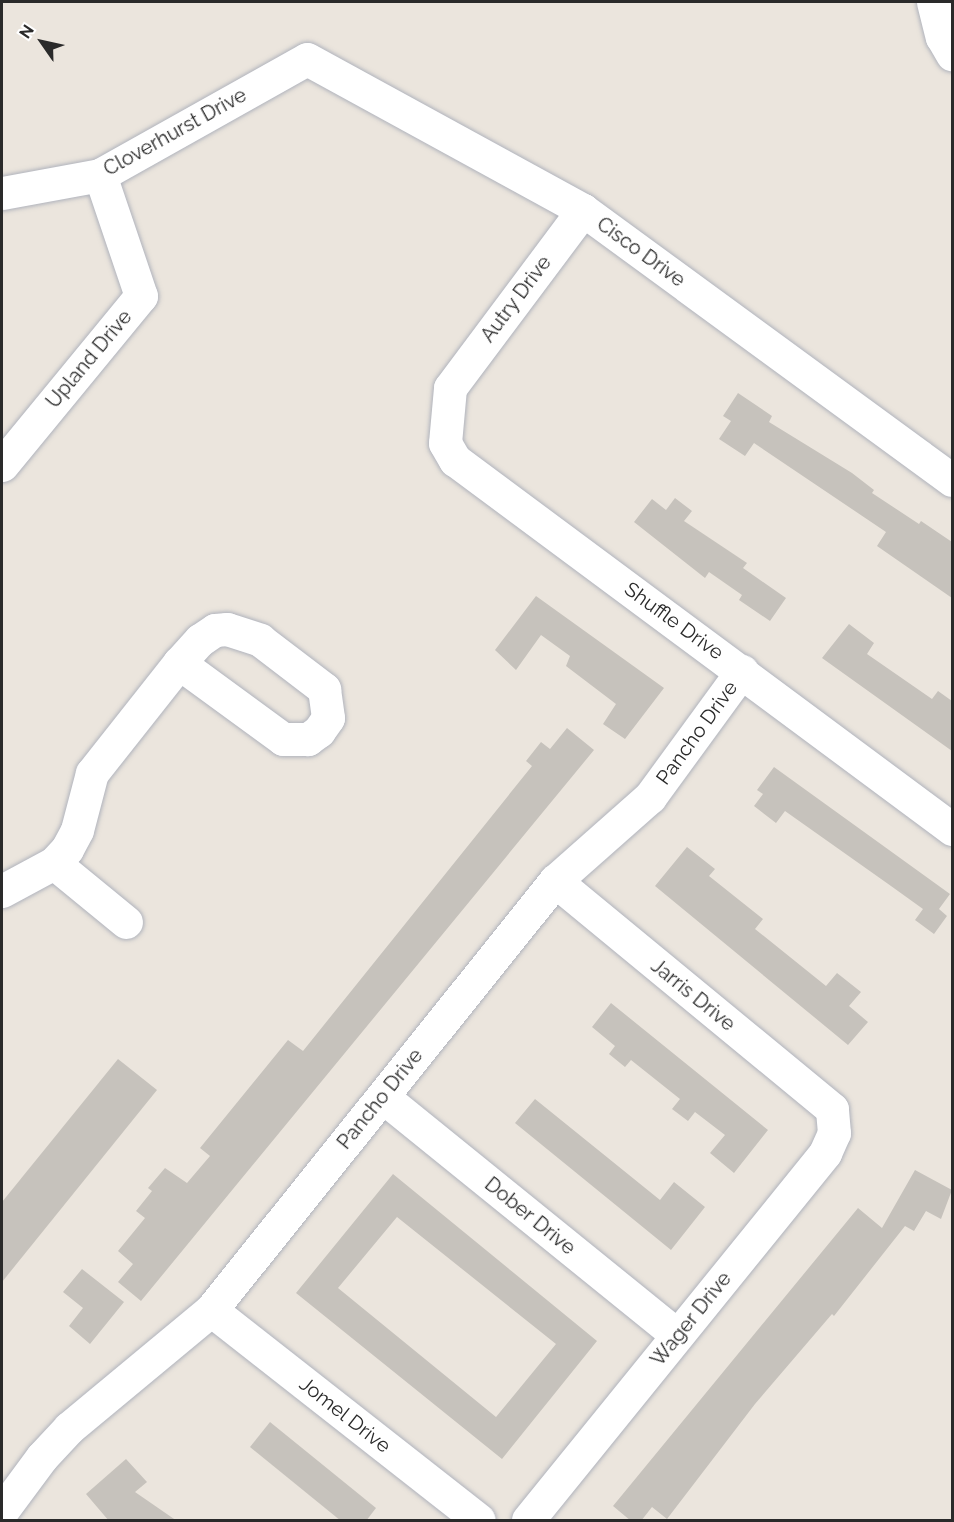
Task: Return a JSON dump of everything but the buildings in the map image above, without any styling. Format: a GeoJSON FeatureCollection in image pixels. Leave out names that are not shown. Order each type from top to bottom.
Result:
{"type":"FeatureCollection","features":[{"type":"Feature","properties":{"kind":"street"},"geometry":{"type":"LineString","coordinates":[[933,2],[942,37],[952,54]]}},
{"type":"Feature","properties":{"kind":"street","name":"Cloverhurst Drive"},"geometry":{"type":"LineString","coordinates":[[2,193],[100,175],[307,58]]}},
{"type":"Feature","properties":{"kind":"street","name":"Cisco Drive"},"geometry":{"type":"LineString","coordinates":[[307,58],[583,210],[952,480]]}},
{"type":"Feature","properties":{"kind":"street","name":"Upland Drive"},"geometry":{"type":"LineString","coordinates":[[2,465],[141,296],[100,175]]}},
{"type":"Feature","properties":{"kind":"street","name":"Autry Drive"},"geometry":{"type":"LineString","coordinates":[[450,388],[583,210]]}},
{"type":"Feature","properties":{"kind":"street","name":"Shuffle Drive"},"geometry":{"type":"LineString","coordinates":[[450,388],[445,443],[455,460],[952,829]]}},
{"type":"Feature","properties":{"kind":"street"},"geometry":{"type":"LineString","coordinates":[[2,891],[54,863],[77,830],[92,773],[179,663]]}},
{"type":"Feature","properties":{"kind":"street","name":"Pancho Drive"},"geometry":{"type":"LineString","coordinates":[[2,1511],[42,1457],[69,1428],[211,1310],[555,881],[650,797],[742,671]]}},
{"type":"Feature","properties":{"kind":"street"},"geometry":{"type":"LineString","coordinates":[[54,863],[126,922]]}},
{"type":"Feature","properties":{"kind":"street","name":"Jarris Drive"},"geometry":{"type":"LineString","coordinates":[[555,881],[832,1109]]}},
{"type":"Feature","properties":{"kind":"street","name":"Dober Drive"},"geometry":{"type":"LineString","coordinates":[[383,1097],[677,1335]]}},
{"type":"Feature","properties":{"kind":"street","name":"Wager Drive"},"geometry":{"type":"LineString","coordinates":[[528,1521],[825,1153],[834,1133],[832,1109]]}},
{"type":"Feature","properties":{"kind":"street","name":"Jomel Drive"},"geometry":{"type":"LineString","coordinates":[[211,1310],[478,1521]]}}]}
